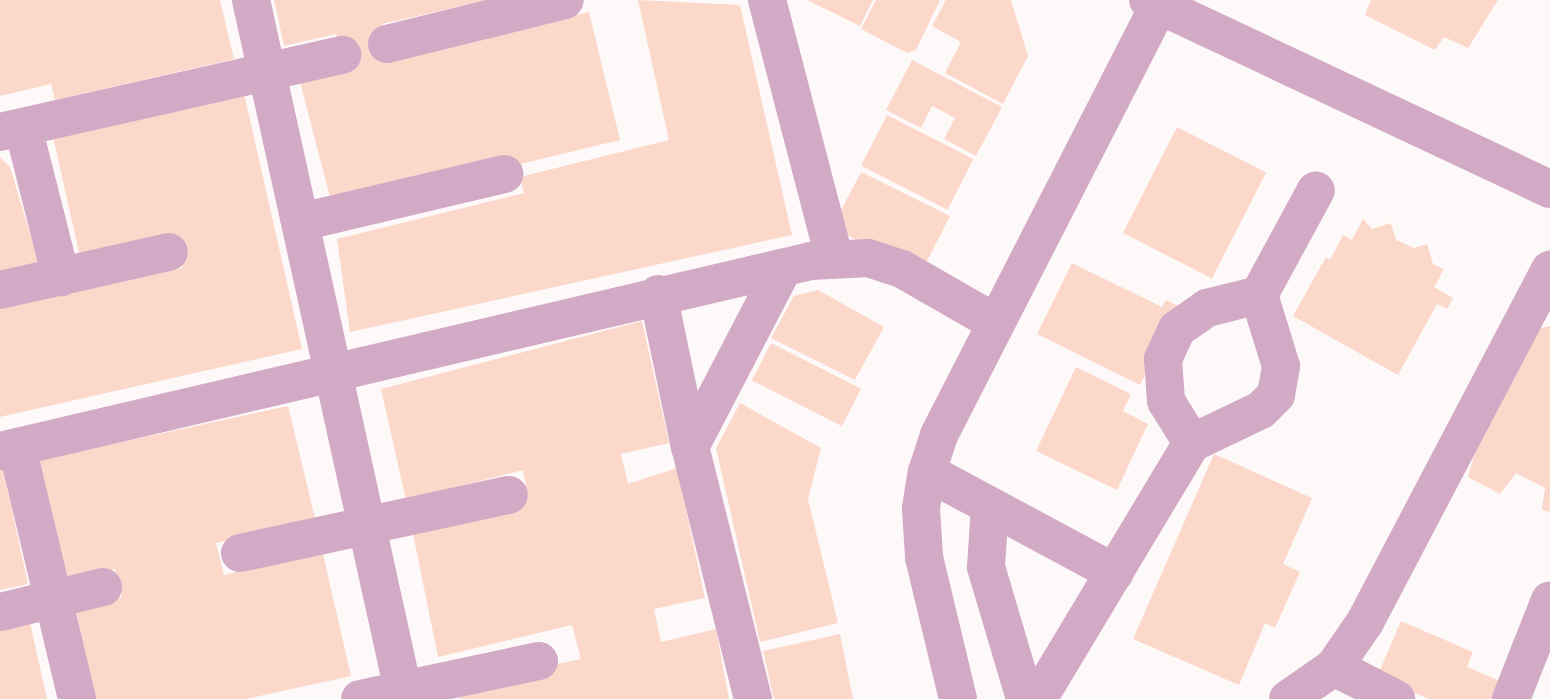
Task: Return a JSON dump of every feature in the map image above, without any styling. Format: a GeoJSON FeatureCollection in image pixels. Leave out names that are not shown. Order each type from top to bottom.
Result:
{"type":"FeatureCollection","features":[{"type":"Feature","properties":{"kind":"street"},"geometry":{"type":"LineString","coordinates":[[251,0],[370,521],[404,694]]}},
{"type":"Feature","properties":{"kind":"street"},"geometry":{"type":"LineString","coordinates":[[387,44],[565,0]]}},
{"type":"Feature","properties":{"kind":"street"},"geometry":{"type":"LineString","coordinates":[[767,0],[834,258]]}},
{"type":"Feature","properties":{"kind":"street"},"geometry":{"type":"LineString","coordinates":[[958,699],[924,557],[921,508],[926,472],[994,321],[1155,2],[1550,189]]}},
{"type":"Feature","properties":{"kind":"street"},"geometry":{"type":"LineString","coordinates":[[61,277],[11,130],[342,55]]}},
{"type":"Feature","properties":{"kind":"street"},"geometry":{"type":"LineString","coordinates":[[301,222],[503,174]]}},
{"type":"Feature","properties":{"kind":"street"},"geometry":{"type":"LineString","coordinates":[[1038,699],[1192,443],[1261,410],[1276,396],[1281,366],[1259,295],[1316,190]]}},
{"type":"Feature","properties":{"kind":"street"},"geometry":{"type":"LineString","coordinates":[[0,289],[169,251]]}},
{"type":"Feature","properties":{"kind":"street"},"geometry":{"type":"LineString","coordinates":[[77,699],[53,601],[8,449],[658,294],[834,258],[868,258],[902,269],[994,321]]}},
{"type":"Feature","properties":{"kind":"street"},"geometry":{"type":"LineString","coordinates":[[690,447],[783,268]]}},
{"type":"Feature","properties":{"kind":"street"},"geometry":{"type":"LineString","coordinates":[[1287,699],[1334,667],[1365,622],[1550,270]]}},
{"type":"Feature","properties":{"kind":"street"},"geometry":{"type":"LineString","coordinates":[[658,294],[690,447],[752,699]]}},
{"type":"Feature","properties":{"kind":"street"},"geometry":{"type":"LineString","coordinates":[[1192,443],[1166,401],[1163,359],[1167,349],[1177,329],[1207,308],[1259,295]]}},
{"type":"Feature","properties":{"kind":"street"},"geometry":{"type":"LineString","coordinates":[[926,472],[1115,573]]}},
{"type":"Feature","properties":{"kind":"street"},"geometry":{"type":"LineString","coordinates":[[240,553],[370,521],[509,495]]}},
{"type":"Feature","properties":{"kind":"street"},"geometry":{"type":"LineString","coordinates":[[990,506],[986,567],[1026,699]]}},
{"type":"Feature","properties":{"kind":"street"},"geometry":{"type":"LineString","coordinates":[[0,612],[103,587]]}},
{"type":"Feature","properties":{"kind":"street"},"geometry":{"type":"LineString","coordinates":[[1511,699],[1550,600]]}},
{"type":"Feature","properties":{"kind":"street"},"geometry":{"type":"LineString","coordinates":[[360,699],[404,694],[539,661]]}},
{"type":"Feature","properties":{"kind":"street"},"geometry":{"type":"LineString","coordinates":[[1334,667],[1396,699]]}},
{"type":"Feature","properties":{"kind":"building"},"geometry":{"type":"Polygon","coordinates":[[[0,0],[220,0],[234,59],[55,100],[51,84],[0,96],[0,0]]]}},
{"type":"Feature","properties":{"kind":"building"},"geometry":{"type":"Polygon","coordinates":[[[274,0],[488,0],[382,24],[390,57],[589,12],[620,140],[333,209],[299,78],[342,55],[336,34],[284,46],[274,0]]]}},
{"type":"Feature","properties":{"kind":"building"},"geometry":{"type":"Polygon","coordinates":[[[638,0],[740,5],[792,235],[350,332],[337,239],[524,193],[520,177],[669,140],[638,0]]]}},
{"type":"Feature","properties":{"kind":"building"},"geometry":{"type":"Polygon","coordinates":[[[807,0],[873,0],[860,26],[807,0]]]}},
{"type":"Feature","properties":{"kind":"building"},"geometry":{"type":"Polygon","coordinates":[[[876,0],[940,0],[916,50],[907,53],[861,29],[876,0]]]}},
{"type":"Feature","properties":{"kind":"building"},"geometry":{"type":"Polygon","coordinates":[[[946,0],[1011,0],[1028,56],[1003,104],[945,73],[961,42],[932,26],[946,0]]]}},
{"type":"Feature","properties":{"kind":"building"},"geometry":{"type":"Polygon","coordinates":[[[1371,0],[1498,0],[1468,48],[1444,37],[1435,50],[1365,15],[1371,0]]]}},
{"type":"Feature","properties":{"kind":"building"},"geometry":{"type":"Polygon","coordinates":[[[912,60],[1002,107],[976,156],[944,139],[955,118],[932,106],[921,128],[886,110],[912,60]]]}},
{"type":"Feature","properties":{"kind":"building"},"geometry":{"type":"Polygon","coordinates":[[[243,89],[302,349],[0,417],[0,308],[183,268],[176,238],[80,257],[52,132],[243,89]]]}},
{"type":"Feature","properties":{"kind":"building"},"geometry":{"type":"Polygon","coordinates":[[[887,115],[973,159],[948,210],[861,166],[887,115]]]}},
{"type":"Feature","properties":{"kind":"building"},"geometry":{"type":"Polygon","coordinates":[[[1177,127],[1266,172],[1212,278],[1123,233],[1177,127]]]}},
{"type":"Feature","properties":{"kind":"building"},"geometry":{"type":"Polygon","coordinates":[[[0,157],[10,167],[40,267],[0,275],[0,157]]]}},
{"type":"Feature","properties":{"kind":"building"},"geometry":{"type":"Polygon","coordinates":[[[861,172],[950,216],[924,267],[909,269],[845,234],[837,218],[861,172]]]}},
{"type":"Feature","properties":{"kind":"building"},"geometry":{"type":"Polygon","coordinates":[[[1363,219],[1372,229],[1391,223],[1396,240],[1414,248],[1427,244],[1433,264],[1444,269],[1434,287],[1453,298],[1447,309],[1437,304],[1398,375],[1293,316],[1326,257],[1330,260],[1343,235],[1352,240],[1363,219]]]}},
{"type":"Feature","properties":{"kind":"building"},"geometry":{"type":"Polygon","coordinates":[[[1072,263],[1162,307],[1166,300],[1178,306],[1140,385],[1037,334],[1072,263]]]}},
{"type":"Feature","properties":{"kind":"building"},"geometry":{"type":"Polygon","coordinates":[[[818,290],[884,327],[855,380],[771,338],[794,296],[818,290]]]}},
{"type":"Feature","properties":{"kind":"building"},"geometry":{"type":"Polygon","coordinates":[[[642,321],[669,443],[621,454],[628,484],[677,468],[705,598],[654,609],[661,642],[716,629],[729,699],[459,699],[456,685],[581,659],[572,625],[438,657],[411,524],[528,497],[523,470],[406,500],[381,389],[642,321]]]}},
{"type":"Feature","properties":{"kind":"building"},"geometry":{"type":"Polygon","coordinates":[[[1550,326],[1550,512],[1542,510],[1545,488],[1516,473],[1500,494],[1468,477],[1476,448],[1531,330],[1550,326]]]}},
{"type":"Feature","properties":{"kind":"building"},"geometry":{"type":"Polygon","coordinates":[[[771,343],[861,389],[842,426],[752,380],[771,343]]]}},
{"type":"Feature","properties":{"kind":"building"},"geometry":{"type":"Polygon","coordinates":[[[1076,367],[1131,394],[1123,411],[1148,424],[1117,490],[1036,451],[1076,367]]]}},
{"type":"Feature","properties":{"kind":"building"},"geometry":{"type":"Polygon","coordinates":[[[740,403],[821,448],[808,499],[838,623],[760,642],[716,448],[740,403]]]}},
{"type":"Feature","properties":{"kind":"building"},"geometry":{"type":"Polygon","coordinates":[[[288,406],[315,518],[216,543],[224,575],[322,550],[351,676],[246,699],[94,699],[76,610],[122,597],[115,569],[64,582],[38,460],[288,406]]]}},
{"type":"Feature","properties":{"kind":"building"},"geometry":{"type":"Polygon","coordinates":[[[1214,454],[1312,498],[1283,564],[1300,572],[1275,628],[1265,623],[1239,685],[1133,639],[1214,454]]]}},
{"type":"Feature","properties":{"kind":"building"},"geometry":{"type":"Polygon","coordinates":[[[3,469],[28,584],[0,590],[0,470],[3,469]]]}},
{"type":"Feature","properties":{"kind":"building"},"geometry":{"type":"Polygon","coordinates":[[[29,618],[47,699],[0,699],[0,624],[29,618]]]}},
{"type":"Feature","properties":{"kind":"building"},"geometry":{"type":"Polygon","coordinates":[[[1401,621],[1473,652],[1467,667],[1500,681],[1492,699],[1429,699],[1377,677],[1401,621]]]}},
{"type":"Feature","properties":{"kind":"building"},"geometry":{"type":"Polygon","coordinates":[[[840,634],[853,699],[774,699],[763,651],[840,634]]]}}]}
